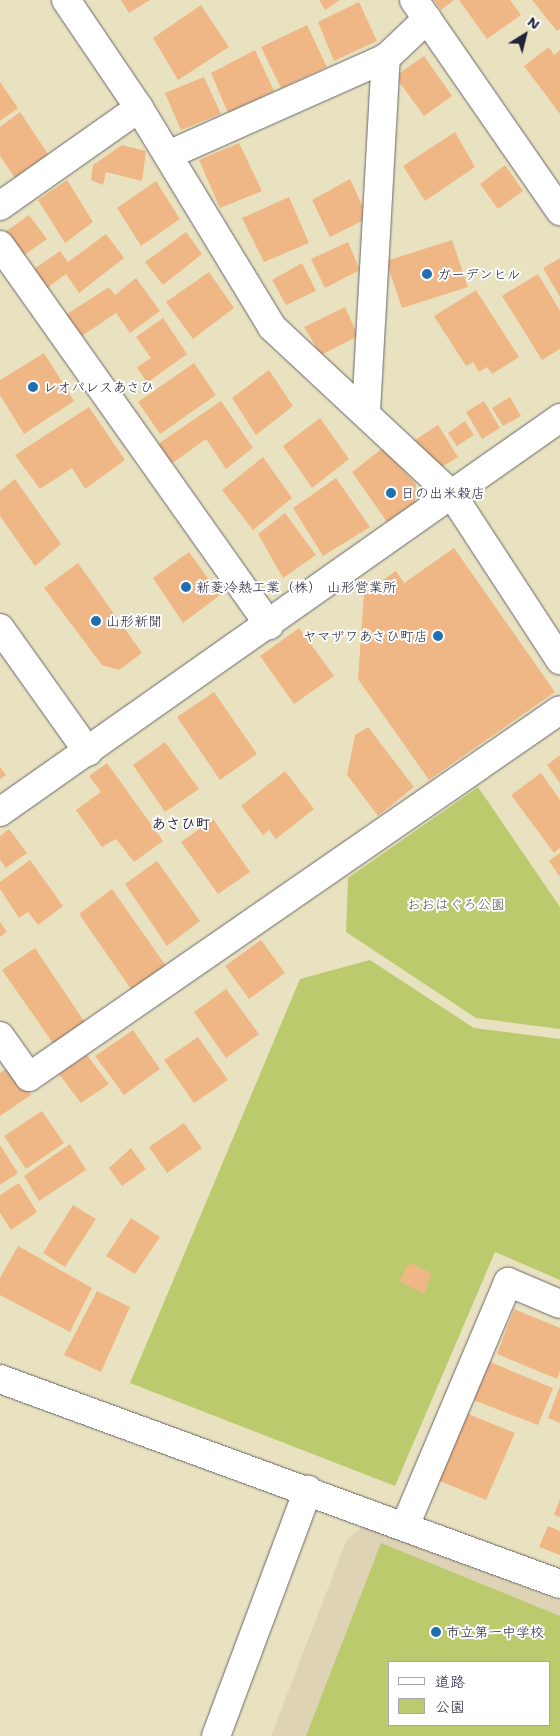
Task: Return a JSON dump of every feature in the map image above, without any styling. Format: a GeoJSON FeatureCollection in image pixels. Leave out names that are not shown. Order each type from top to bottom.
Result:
{"type":"FeatureCollection","features":[{"type":"Feature","properties":{"kind":"street"},"geometry":{"type":"LineString","coordinates":[[66,0],[139,108],[272,327],[366,412],[453,496],[560,660]]}},
{"type":"Feature","properties":{"kind":"street"},"geometry":{"type":"LineString","coordinates":[[168,155],[386,58],[421,10],[560,211]]}},
{"type":"Feature","properties":{"kind":"street"},"geometry":{"type":"LineString","coordinates":[[366,412],[386,58]]}},
{"type":"Feature","properties":{"kind":"street"},"geometry":{"type":"LineString","coordinates":[[0,206],[139,108]]}},
{"type":"Feature","properties":{"kind":"street"},"geometry":{"type":"LineString","coordinates":[[0,245],[269,625]]}},
{"type":"Feature","properties":{"kind":"street"},"geometry":{"type":"LineString","coordinates":[[0,812],[453,496],[560,418]]}},
{"type":"Feature","properties":{"kind":"street"},"geometry":{"type":"LineString","coordinates":[[0,628],[88,752]]}},
{"type":"Feature","properties":{"kind":"street"},"geometry":{"type":"LineString","coordinates":[[0,1036],[29,1077],[560,710]]}},
{"type":"Feature","properties":{"kind":"street"},"geometry":{"type":"LineString","coordinates":[[405,1526],[508,1282],[560,1304]]}},
{"type":"Feature","properties":{"kind":"street"},"geometry":{"type":"LineString","coordinates":[[0,1378],[560,1584]]}},
{"type":"Feature","properties":{"kind":"street"},"geometry":{"type":"LineString","coordinates":[[216,1736],[308,1490]]}},
{"type":"Feature","properties":{"kind":"shaded area","name":"市立第一中学校"},"geometry":{"type":"Polygon","coordinates":[[[363,1527],[560,1601],[560,1736],[271,1736],[347,1539],[363,1527]]]}},
{"type":"Feature","properties":{"kind":"green space","name":"おおはぐろ公園"},"geometry":{"type":"Polygon","coordinates":[[[478,787],[560,907],[560,1029],[476,1018],[346,932],[348,878],[478,787]]]}},
{"type":"Feature","properties":{"kind":"green space"},"geometry":{"type":"Polygon","coordinates":[[[370,960],[474,1028],[560,1039],[560,1280],[495,1252],[395,1486],[130,1383],[300,979],[370,960]]]}},
{"type":"Feature","properties":{"kind":"green space","name":"市立第一中学校"},"geometry":{"type":"Polygon","coordinates":[[[381,1543],[560,1616],[560,1736],[306,1736],[381,1543]]]}},
{"type":"Feature","properties":{"kind":"building"},"geometry":{"type":"Polygon","coordinates":[[[121,0],[150,0],[129,13],[121,0]]]}},
{"type":"Feature","properties":{"kind":"building"},"geometry":{"type":"Polygon","coordinates":[[[319,0],[340,0],[325,10],[319,0]]]}},
{"type":"Feature","properties":{"kind":"building"},"geometry":{"type":"Polygon","coordinates":[[[434,0],[454,0],[441,10],[434,0]]]}},
{"type":"Feature","properties":{"kind":"building"},"geometry":{"type":"Polygon","coordinates":[[[459,0],[510,0],[521,15],[487,39],[459,0]]]}},
{"type":"Feature","properties":{"kind":"building"},"geometry":{"type":"Polygon","coordinates":[[[532,0],[560,0],[560,29],[557,31],[532,0]]]}},
{"type":"Feature","properties":{"kind":"building"},"geometry":{"type":"Polygon","coordinates":[[[359,2],[377,41],[334,61],[318,22],[359,2]]]}},
{"type":"Feature","properties":{"kind":"building"},"geometry":{"type":"Polygon","coordinates":[[[201,5],[229,47],[178,80],[153,38],[201,5]]]}},
{"type":"Feature","properties":{"kind":"building"},"geometry":{"type":"Polygon","coordinates":[[[307,25],[327,67],[281,88],[261,47],[307,25]]]}},
{"type":"Feature","properties":{"kind":"building"},"geometry":{"type":"Polygon","coordinates":[[[549,47],[554,55],[560,50],[560,114],[524,66],[549,47]]]}},
{"type":"Feature","properties":{"kind":"building"},"geometry":{"type":"Polygon","coordinates":[[[255,50],[274,91],[228,113],[211,73],[255,50]]]}},
{"type":"Feature","properties":{"kind":"building"},"geometry":{"type":"Polygon","coordinates":[[[424,56],[452,96],[424,116],[395,76],[424,56]]]}},
{"type":"Feature","properties":{"kind":"building"},"geometry":{"type":"Polygon","coordinates":[[[204,77],[221,114],[181,130],[165,93],[204,77]]]}},
{"type":"Feature","properties":{"kind":"building"},"geometry":{"type":"Polygon","coordinates":[[[0,82],[18,108],[0,121],[0,82]]]}},
{"type":"Feature","properties":{"kind":"building"},"geometry":{"type":"Polygon","coordinates":[[[20,112],[48,154],[15,178],[0,156],[0,127],[20,112]]]}},
{"type":"Feature","properties":{"kind":"building"},"geometry":{"type":"Polygon","coordinates":[[[455,132],[475,167],[425,201],[403,166],[455,132]]]}},
{"type":"Feature","properties":{"kind":"building"},"geometry":{"type":"Polygon","coordinates":[[[239,143],[262,191],[220,208],[199,160],[239,143]]]}},
{"type":"Feature","properties":{"kind":"building"},"geometry":{"type":"Polygon","coordinates":[[[122,145],[146,151],[142,181],[106,172],[103,185],[91,180],[93,165],[122,145]]]}},
{"type":"Feature","properties":{"kind":"building"},"geometry":{"type":"Polygon","coordinates":[[[505,165],[523,191],[498,209],[480,184],[505,165]]]}},
{"type":"Feature","properties":{"kind":"building"},"geometry":{"type":"Polygon","coordinates":[[[350,179],[368,218],[330,237],[312,200],[350,179]]]}},
{"type":"Feature","properties":{"kind":"building"},"geometry":{"type":"Polygon","coordinates":[[[67,180],[93,222],[65,243],[38,200],[67,180]]]}},
{"type":"Feature","properties":{"kind":"building"},"geometry":{"type":"Polygon","coordinates":[[[156,181],[180,219],[141,246],[117,208],[156,181]]]}},
{"type":"Feature","properties":{"kind":"building"},"geometry":{"type":"Polygon","coordinates":[[[289,197],[309,243],[264,262],[242,218],[289,197]]]}},
{"type":"Feature","properties":{"kind":"building"},"geometry":{"type":"Polygon","coordinates":[[[29,215],[47,239],[23,256],[5,232],[29,215]]]}},
{"type":"Feature","properties":{"kind":"building"},"geometry":{"type":"Polygon","coordinates":[[[186,232],[202,254],[163,285],[145,262],[186,232]]]}},
{"type":"Feature","properties":{"kind":"building"},"geometry":{"type":"Polygon","coordinates":[[[106,234],[124,258],[79,293],[66,274],[47,288],[34,269],[60,251],[68,262],[106,234]]]}},
{"type":"Feature","properties":{"kind":"building","name":"ガーデンヒル"},"geometry":{"type":"Polygon","coordinates":[[[452,240],[468,287],[402,308],[386,261],[452,240]]]}},
{"type":"Feature","properties":{"kind":"building"},"geometry":{"type":"Polygon","coordinates":[[[348,242],[360,270],[325,288],[311,259],[348,242]]]}},
{"type":"Feature","properties":{"kind":"building"},"geometry":{"type":"Polygon","coordinates":[[[560,258],[560,297],[543,268],[560,258]]]}},
{"type":"Feature","properties":{"kind":"building"},"geometry":{"type":"Polygon","coordinates":[[[302,263],[316,291],[286,305],[272,280],[302,263]]]}},
{"type":"Feature","properties":{"kind":"building"},"geometry":{"type":"Polygon","coordinates":[[[209,272],[234,308],[193,339],[166,302],[209,272]]]}},
{"type":"Feature","properties":{"kind":"building"},"geometry":{"type":"Polygon","coordinates":[[[538,274],[560,311],[560,349],[542,360],[502,296],[538,274]]]}},
{"type":"Feature","properties":{"kind":"building"},"geometry":{"type":"Polygon","coordinates":[[[136,278],[160,311],[130,333],[116,313],[79,338],[64,316],[109,287],[115,295],[136,278]]]}},
{"type":"Feature","properties":{"kind":"building"},"geometry":{"type":"Polygon","coordinates":[[[476,290],[519,357],[492,374],[487,367],[479,372],[473,362],[466,366],[434,316],[476,290]]]}},
{"type":"Feature","properties":{"kind":"building"},"geometry":{"type":"Polygon","coordinates":[[[345,307],[358,336],[321,355],[304,327],[345,307]]]}},
{"type":"Feature","properties":{"kind":"building"},"geometry":{"type":"Polygon","coordinates":[[[163,318],[187,354],[147,383],[137,367],[151,358],[136,337],[163,318]]]}},
{"type":"Feature","properties":{"kind":"building","name":"レオパレスあさひ"},"geometry":{"type":"Polygon","coordinates":[[[44,353],[74,401],[24,434],[0,395],[0,380],[44,353]]]}},
{"type":"Feature","properties":{"kind":"building"},"geometry":{"type":"Polygon","coordinates":[[[194,363],[216,395],[160,434],[138,402],[194,363]]]}},
{"type":"Feature","properties":{"kind":"building"},"geometry":{"type":"Polygon","coordinates":[[[269,370],[293,406],[256,435],[232,398],[269,370]]]}},
{"type":"Feature","properties":{"kind":"building"},"geometry":{"type":"Polygon","coordinates":[[[510,397],[521,416],[503,426],[492,408],[510,397]]]}},
{"type":"Feature","properties":{"kind":"building"},"geometry":{"type":"Polygon","coordinates":[[[221,401],[253,448],[226,469],[206,439],[171,464],[158,444],[221,401]]]}},
{"type":"Feature","properties":{"kind":"building"},"geometry":{"type":"Polygon","coordinates":[[[484,401],[500,428],[482,439],[466,412],[484,401]]]}},
{"type":"Feature","properties":{"kind":"building"},"geometry":{"type":"Polygon","coordinates":[[[89,407],[125,460],[85,489],[72,468],[40,489],[15,455],[89,407]]]}},
{"type":"Feature","properties":{"kind":"building"},"geometry":{"type":"Polygon","coordinates":[[[320,418],[349,459],[312,488],[283,446],[320,418]]]}},
{"type":"Feature","properties":{"kind":"building"},"geometry":{"type":"Polygon","coordinates":[[[465,421],[474,435],[457,446],[448,433],[465,421]]]}},
{"type":"Feature","properties":{"kind":"building"},"geometry":{"type":"Polygon","coordinates":[[[438,425],[458,457],[440,468],[412,442],[438,425]]]}},
{"type":"Feature","properties":{"kind":"building","name":"日の出米穀店"},"geometry":{"type":"Polygon","coordinates":[[[383,448],[416,484],[415,502],[387,522],[352,472],[383,448]]]}},
{"type":"Feature","properties":{"kind":"building"},"geometry":{"type":"Polygon","coordinates":[[[263,457],[292,498],[253,530],[222,490],[263,457]]]}},
{"type":"Feature","properties":{"kind":"building"},"geometry":{"type":"Polygon","coordinates":[[[336,478],[370,527],[323,556],[293,508],[336,478]]]}},
{"type":"Feature","properties":{"kind":"building"},"geometry":{"type":"Polygon","coordinates":[[[15,479],[61,544],[35,566],[0,516],[0,491],[15,479]]]}},
{"type":"Feature","properties":{"kind":"building"},"geometry":{"type":"Polygon","coordinates":[[[285,513],[316,555],[283,578],[258,534],[285,513]]]}},
{"type":"Feature","properties":{"kind":"building","name":"ヤマザワあさひ町店"},"geometry":{"type":"Polygon","coordinates":[[[454,548],[555,692],[429,780],[358,679],[364,593],[396,571],[404,583],[454,548]]]}},
{"type":"Feature","properties":{"kind":"building","name":"新菱冷熱工業（株） 山形営業所"},"geometry":{"type":"Polygon","coordinates":[[[189,552],[220,595],[183,623],[153,578],[189,552]]]}},
{"type":"Feature","properties":{"kind":"building"},"geometry":{"type":"Polygon","coordinates":[[[78,563],[142,653],[119,670],[102,665],[44,588],[78,563]]]}},
{"type":"Feature","properties":{"kind":"building"},"geometry":{"type":"Polygon","coordinates":[[[299,628],[334,676],[294,704],[260,656],[299,628]]]}},
{"type":"Feature","properties":{"kind":"building"},"geometry":{"type":"Polygon","coordinates":[[[214,692],[257,754],[220,780],[177,717],[214,692]]]}},
{"type":"Feature","properties":{"kind":"building"},"geometry":{"type":"Polygon","coordinates":[[[368,727],[414,787],[378,816],[347,775],[355,735],[368,727]]]}},
{"type":"Feature","properties":{"kind":"building"},"geometry":{"type":"Polygon","coordinates":[[[165,742],[199,789],[165,812],[133,765],[165,742]]]}},
{"type":"Feature","properties":{"kind":"building"},"geometry":{"type":"Polygon","coordinates":[[[560,755],[560,783],[547,765],[560,755]]]}},
{"type":"Feature","properties":{"kind":"building"},"geometry":{"type":"Polygon","coordinates":[[[107,763],[163,841],[134,862],[116,839],[102,847],[76,810],[101,792],[89,776],[107,763]]]}},
{"type":"Feature","properties":{"kind":"building"},"geometry":{"type":"Polygon","coordinates":[[[0,767],[6,775],[0,779],[0,767]]]}},
{"type":"Feature","properties":{"kind":"building"},"geometry":{"type":"Polygon","coordinates":[[[285,771],[314,809],[276,839],[269,830],[263,835],[241,806],[285,771]]]}},
{"type":"Feature","properties":{"kind":"building"},"geometry":{"type":"Polygon","coordinates":[[[541,773],[560,800],[560,848],[554,853],[511,795],[541,773]]]}},
{"type":"Feature","properties":{"kind":"building"},"geometry":{"type":"Polygon","coordinates":[[[213,819],[250,872],[218,894],[181,842],[213,819]]]}},
{"type":"Feature","properties":{"kind":"building"},"geometry":{"type":"Polygon","coordinates":[[[9,829],[27,853],[6,868],[0,860],[0,836],[9,829]]]}},
{"type":"Feature","properties":{"kind":"building"},"geometry":{"type":"Polygon","coordinates":[[[560,853],[560,877],[549,861],[560,853]]]}},
{"type":"Feature","properties":{"kind":"building"},"geometry":{"type":"Polygon","coordinates":[[[30,860],[63,906],[38,925],[28,912],[19,918],[0,889],[0,882],[30,860]]]}},
{"type":"Feature","properties":{"kind":"building"},"geometry":{"type":"Polygon","coordinates":[[[157,861],[200,921],[167,946],[125,884],[157,861]]]}},
{"type":"Feature","properties":{"kind":"building"},"geometry":{"type":"Polygon","coordinates":[[[112,889],[166,966],[133,992],[79,914],[112,889]]]}},
{"type":"Feature","properties":{"kind":"building"},"geometry":{"type":"Polygon","coordinates":[[[0,922],[7,932],[0,937],[0,922]]]}},
{"type":"Feature","properties":{"kind":"building"},"geometry":{"type":"Polygon","coordinates":[[[261,940],[285,973],[249,999],[225,966],[261,940]]]}},
{"type":"Feature","properties":{"kind":"building"},"geometry":{"type":"Polygon","coordinates":[[[35,948],[86,1024],[55,1046],[2,970],[35,948]]]}},
{"type":"Feature","properties":{"kind":"building"},"geometry":{"type":"Polygon","coordinates":[[[226,989],[259,1034],[226,1058],[194,1012],[226,989]]]}},
{"type":"Feature","properties":{"kind":"building"},"geometry":{"type":"Polygon","coordinates":[[[133,1030],[160,1069],[124,1095],[95,1056],[133,1030]]]}},
{"type":"Feature","properties":{"kind":"building"},"geometry":{"type":"Polygon","coordinates":[[[198,1037],[228,1080],[194,1103],[164,1060],[198,1037]]]}},
{"type":"Feature","properties":{"kind":"building"},"geometry":{"type":"Polygon","coordinates":[[[87,1055],[109,1084],[81,1103],[59,1074],[87,1055]]]}},
{"type":"Feature","properties":{"kind":"building"},"geometry":{"type":"Polygon","coordinates":[[[12,1065],[31,1095],[0,1116],[0,1073],[12,1065]]]}},
{"type":"Feature","properties":{"kind":"building"},"geometry":{"type":"Polygon","coordinates":[[[42,1111],[64,1143],[26,1169],[4,1136],[42,1111]]]}},
{"type":"Feature","properties":{"kind":"building"},"geometry":{"type":"Polygon","coordinates":[[[184,1123],[202,1148],[167,1173],[149,1147],[184,1123]]]}},
{"type":"Feature","properties":{"kind":"building"},"geometry":{"type":"Polygon","coordinates":[[[70,1144],[86,1170],[39,1201],[24,1176],[70,1144]]]}},
{"type":"Feature","properties":{"kind":"building"},"geometry":{"type":"Polygon","coordinates":[[[0,1145],[18,1173],[0,1185],[0,1145]]]}},
{"type":"Feature","properties":{"kind":"building"},"geometry":{"type":"Polygon","coordinates":[[[131,1148],[146,1169],[122,1186],[109,1168],[131,1148]]]}},
{"type":"Feature","properties":{"kind":"building"},"geometry":{"type":"Polygon","coordinates":[[[19,1183],[37,1212],[11,1230],[0,1213],[0,1195],[19,1183]]]}},
{"type":"Feature","properties":{"kind":"building"},"geometry":{"type":"Polygon","coordinates":[[[73,1205],[96,1219],[65,1267],[43,1253],[73,1205]]]}},
{"type":"Feature","properties":{"kind":"building"},"geometry":{"type":"Polygon","coordinates":[[[131,1218],[160,1237],[135,1274],[106,1256],[131,1218]]]}},
{"type":"Feature","properties":{"kind":"building"},"geometry":{"type":"Polygon","coordinates":[[[18,1246],[92,1288],[70,1332],[0,1295],[0,1278],[18,1246]]]}},
{"type":"Feature","properties":{"kind":"building"},"geometry":{"type":"Polygon","coordinates":[[[409,1263],[432,1273],[424,1294],[399,1281],[409,1263]]]}},
{"type":"Feature","properties":{"kind":"building"},"geometry":{"type":"Polygon","coordinates":[[[97,1291],[130,1307],[101,1372],[64,1355],[97,1291]]]}},
{"type":"Feature","properties":{"kind":"building"},"geometry":{"type":"Polygon","coordinates":[[[514,1309],[560,1328],[560,1371],[557,1379],[497,1354],[514,1309]]]}},
{"type":"Feature","properties":{"kind":"building"},"geometry":{"type":"Polygon","coordinates":[[[490,1362],[553,1388],[538,1425],[473,1400],[490,1362]]]}},
{"type":"Feature","properties":{"kind":"building"},"geometry":{"type":"Polygon","coordinates":[[[560,1386],[560,1423],[548,1418],[560,1386]]]}},
{"type":"Feature","properties":{"kind":"building"},"geometry":{"type":"Polygon","coordinates":[[[466,1413],[515,1433],[486,1500],[437,1480],[466,1413]]]}},
{"type":"Feature","properties":{"kind":"building"},"geometry":{"type":"Polygon","coordinates":[[[560,1499],[560,1517],[554,1515],[560,1499]]]}},
{"type":"Feature","properties":{"kind":"building"},"geometry":{"type":"Polygon","coordinates":[[[548,1526],[560,1531],[560,1555],[539,1547],[548,1526]]]}},
{"type":"Feature","properties":{"kind":"place","name":"ガーデンヒル"},"geometry":{"type":"Point","coordinates":[427,274]}},
{"type":"Feature","properties":{"kind":"place","name":"レオパレスあさひ"},"geometry":{"type":"Point","coordinates":[33,387]}},
{"type":"Feature","properties":{"kind":"place","name":"日の出米穀店"},"geometry":{"type":"Point","coordinates":[391,493]}},
{"type":"Feature","properties":{"kind":"place","name":"新菱冷熱工業（株） 山形営業所"},"geometry":{"type":"Point","coordinates":[186,587]}},
{"type":"Feature","properties":{"kind":"place","name":"山形新聞"},"geometry":{"type":"Point","coordinates":[96,621]}},
{"type":"Feature","properties":{"kind":"place","name":"ヤマザワあさひ町店"},"geometry":{"type":"Point","coordinates":[438,636]}},
{"type":"Feature","properties":{"kind":"place","name":"市立第一中学校"},"geometry":{"type":"Point","coordinates":[436,1632]}},
{"type":"Feature","properties":{"kind":"district","name":"あさひ町"},"geometry":{"type":"Point","coordinates":[181,825]}}]}
